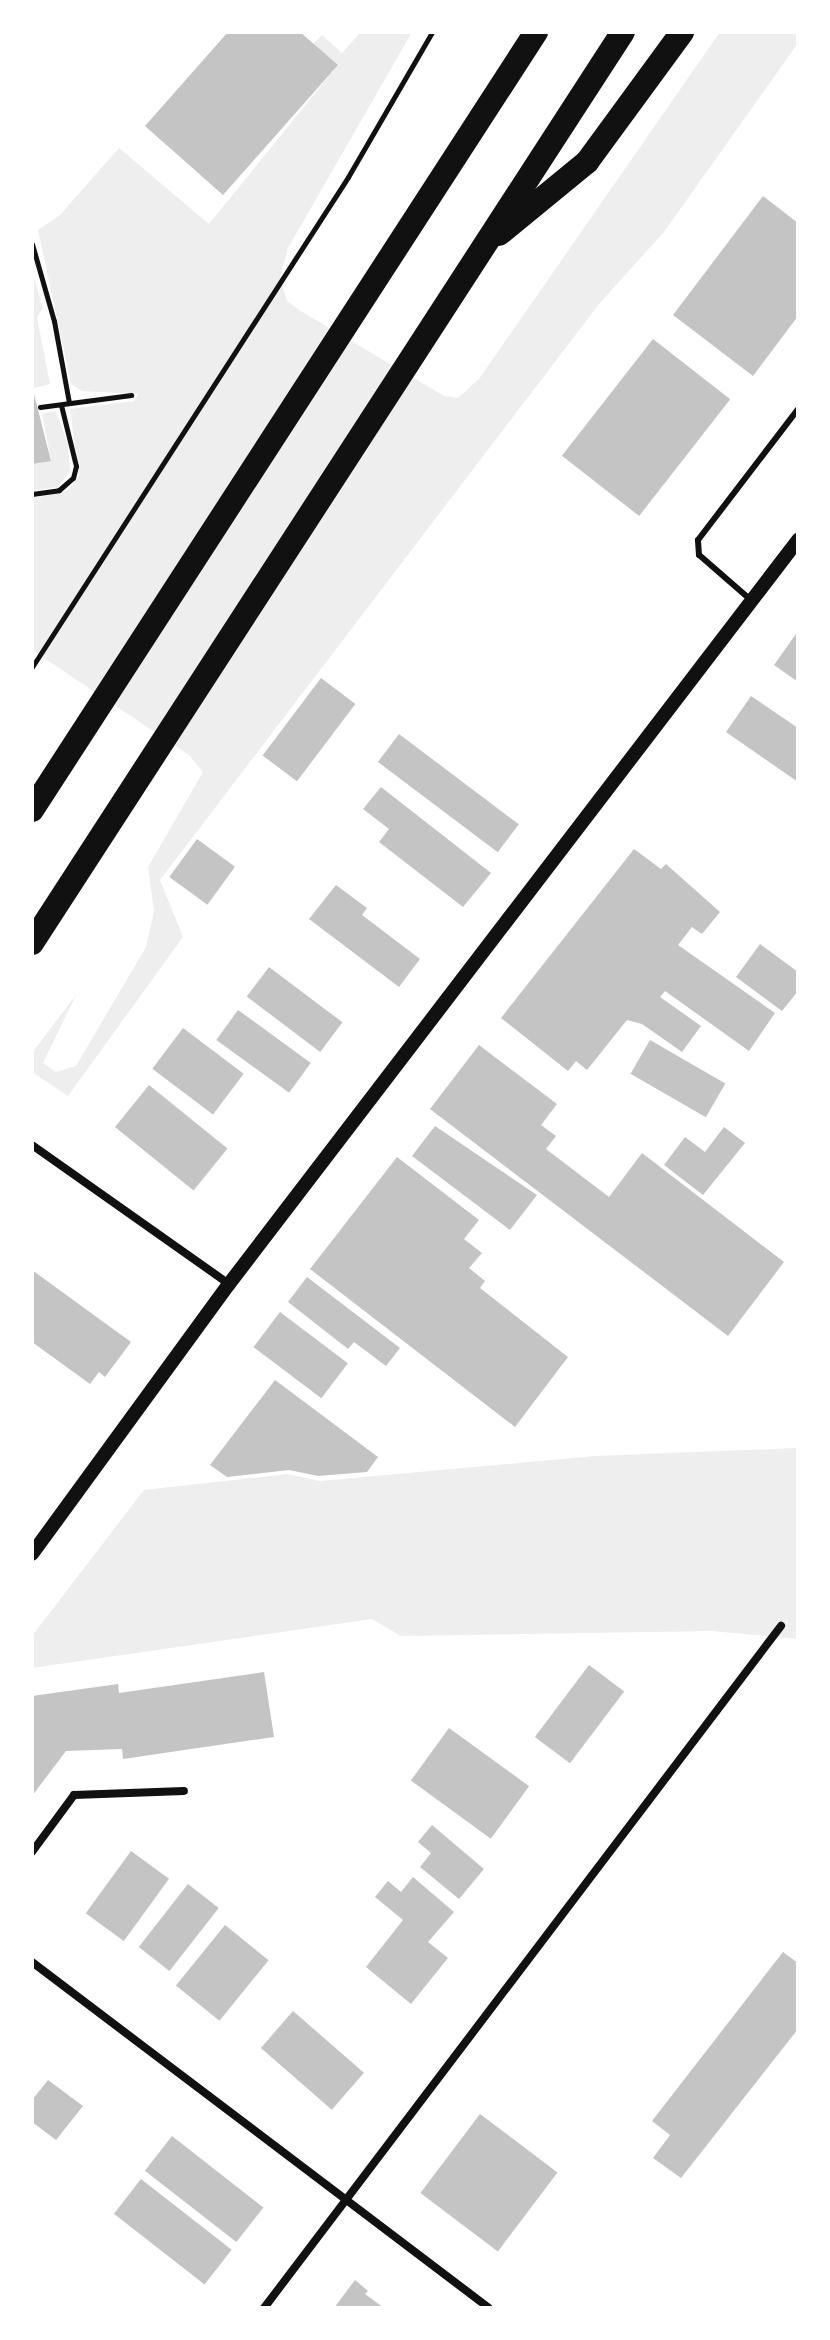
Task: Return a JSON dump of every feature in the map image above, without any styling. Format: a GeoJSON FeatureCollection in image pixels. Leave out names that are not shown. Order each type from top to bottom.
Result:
{"type":"FeatureCollection","features":[{"type":"Feature","properties":{"kind":"highway"},"geometry":{"type":"LineString","coordinates":[[520,58],[522,32]]}},
{"type":"Feature","properties":{"kind":"highway"},"geometry":{"type":"LineString","coordinates":[[32,810],[536,32]]}},
{"type":"Feature","properties":{"kind":"highway"},"geometry":{"type":"LineString","coordinates":[[32,943],[478,251],[623,32]]}},
{"type":"Feature","properties":{"kind":"highway"},"geometry":{"type":"LineString","coordinates":[[478,251],[587,162],[682,32]]}},
{"type":"Feature","properties":{"kind":"street"},"geometry":{"type":"LineString","coordinates":[[32,1554],[229,1284],[798,540]]}},
{"type":"Feature","properties":{"kind":"street"},"geometry":{"type":"LineString","coordinates":[[32,1145],[229,1284]]}},
{"type":"Feature","properties":{"kind":"street"},"geometry":{"type":"LineString","coordinates":[[264,2308],[781,1626]]}},
{"type":"Feature","properties":{"kind":"street"},"geometry":{"type":"LineString","coordinates":[[32,1852],[74,1795],[184,1791]]}},
{"type":"Feature","properties":{"kind":"street"},"geometry":{"type":"LineString","coordinates":[[32,1962],[489,2308]]}},
{"type":"Feature","properties":{"kind":"lane"},"geometry":{"type":"LineString","coordinates":[[752,601],[699,555],[698,540],[798,409]]}},
{"type":"Feature","properties":{"kind":"path"},"geometry":{"type":"LineString","coordinates":[[32,667],[348,177],[432,32]]}},
{"type":"Feature","properties":{"kind":"path"},"geometry":{"type":"LineString","coordinates":[[32,244],[69,403]]}},
{"type":"Feature","properties":{"kind":"path"},"geometry":{"type":"LineString","coordinates":[[40,407],[131,395]]}},
{"type":"Feature","properties":{"kind":"path"},"geometry":{"type":"LineString","coordinates":[[32,494],[59,490],[73,478],[76,466],[61,405]]}},
{"type":"Feature","properties":{"kind":"shaded area"},"geometry":{"type":"Polygon","coordinates":[[[355,32],[412,32],[288,248],[280,277],[287,301],[299,310],[444,396],[458,398],[479,379],[720,32],[798,32],[798,43],[664,232],[599,304],[160,880],[183,937],[68,1096],[32,1072],[32,1053],[76,995],[43,1063],[56,1072],[76,1066],[146,947],[154,911],[148,867],[203,772],[189,755],[32,650],[32,499],[68,490],[79,476],[70,409],[134,401],[138,394],[82,391],[71,384],[38,230],[60,215],[119,148],[209,224],[337,66],[313,44],[322,35],[342,53],[358,35],[355,32]]]}},
{"type":"Feature","properties":{"kind":"shaded area"},"geometry":{"type":"Polygon","coordinates":[[[32,272],[43,308],[37,317],[50,384],[34,388],[32,272]]]}},
{"type":"Feature","properties":{"kind":"shaded area"},"geometry":{"type":"Polygon","coordinates":[[[56,411],[68,445],[70,472],[57,487],[32,491],[32,464],[51,460],[42,414],[56,411]]]}},
{"type":"Feature","properties":{"kind":"shaded area"},"geometry":{"type":"Polygon","coordinates":[[[798,1448],[798,1639],[712,1631],[401,1636],[372,1619],[32,1668],[32,1636],[144,1490],[287,1474],[320,1481],[595,1456],[798,1448]]]}},
{"type":"Feature","properties":{"kind":"building"},"geometry":{"type":"Polygon","coordinates":[[[228,32],[300,32],[338,65],[223,195],[145,126],[228,32]]]}},
{"type":"Feature","properties":{"kind":"building"},"geometry":{"type":"Polygon","coordinates":[[[763,196],[798,223],[798,316],[753,376],[673,315],[763,196]]]}},
{"type":"Feature","properties":{"kind":"building"},"geometry":{"type":"Polygon","coordinates":[[[653,339],[730,399],[639,516],[562,456],[653,339]]]}},
{"type":"Feature","properties":{"kind":"building"},"geometry":{"type":"Polygon","coordinates":[[[32,386],[51,461],[32,464],[32,386]]]}},
{"type":"Feature","properties":{"kind":"building"},"geometry":{"type":"Polygon","coordinates":[[[798,631],[798,682],[774,665],[798,631]]]}},
{"type":"Feature","properties":{"kind":"building"},"geometry":{"type":"Polygon","coordinates":[[[321,678],[355,704],[297,781],[263,755],[321,678]]]}},
{"type":"Feature","properties":{"kind":"building"},"geometry":{"type":"Polygon","coordinates":[[[751,696],[798,728],[798,782],[726,732],[751,696]]]}},
{"type":"Feature","properties":{"kind":"building"},"geometry":{"type":"Polygon","coordinates":[[[399,734],[519,824],[498,852],[378,762],[399,734]]]}},
{"type":"Feature","properties":{"kind":"building"},"geometry":{"type":"Polygon","coordinates":[[[381,787],[491,873],[463,907],[379,842],[389,829],[363,809],[381,787]]]}},
{"type":"Feature","properties":{"kind":"building"},"geometry":{"type":"Polygon","coordinates":[[[197,839],[235,867],[207,905],[169,877],[197,839]]]}},
{"type":"Feature","properties":{"kind":"building"},"geometry":{"type":"Polygon","coordinates":[[[634,849],[661,869],[666,864],[720,912],[702,934],[692,927],[678,945],[775,1013],[749,1051],[665,991],[660,997],[701,1026],[682,1052],[642,1024],[627,1020],[587,1070],[576,1061],[568,1071],[501,1018],[634,849]]]}},
{"type":"Feature","properties":{"kind":"building"},"geometry":{"type":"Polygon","coordinates":[[[336,885],[367,908],[362,915],[420,959],[399,987],[309,919],[336,885]]]}},
{"type":"Feature","properties":{"kind":"building"},"geometry":{"type":"Polygon","coordinates":[[[760,944],[798,972],[798,991],[782,1011],[736,977],[760,944]]]}},
{"type":"Feature","properties":{"kind":"building"},"geometry":{"type":"Polygon","coordinates":[[[269,967],[342,1022],[320,1052],[247,997],[269,967]]]}},
{"type":"Feature","properties":{"kind":"building"},"geometry":{"type":"Polygon","coordinates":[[[238,1010],[311,1063],[289,1093],[216,1040],[238,1010]]]}},
{"type":"Feature","properties":{"kind":"building"},"geometry":{"type":"Polygon","coordinates":[[[183,1028],[244,1074],[213,1114],[152,1069],[183,1028]]]}},
{"type":"Feature","properties":{"kind":"building"},"geometry":{"type":"Polygon","coordinates":[[[650,1040],[725,1084],[706,1117],[630,1074],[650,1040]]]}},
{"type":"Feature","properties":{"kind":"building"},"geometry":{"type":"Polygon","coordinates":[[[479,1045],[557,1104],[541,1125],[556,1136],[546,1149],[609,1197],[642,1153],[784,1262],[728,1336],[430,1109],[479,1045]]]}},
{"type":"Feature","properties":{"kind":"building"},"geometry":{"type":"Polygon","coordinates":[[[149,1085],[227,1149],[194,1191],[115,1127],[149,1085]]]}},
{"type":"Feature","properties":{"kind":"building"},"geometry":{"type":"Polygon","coordinates":[[[435,1126],[537,1195],[510,1230],[412,1156],[435,1126]]]}},
{"type":"Feature","properties":{"kind":"building"},"geometry":{"type":"Polygon","coordinates":[[[724,1127],[745,1143],[703,1195],[664,1165],[685,1137],[705,1152],[724,1127]]]}},
{"type":"Feature","properties":{"kind":"building"},"geometry":{"type":"Polygon","coordinates":[[[397,1157],[479,1220],[464,1239],[482,1253],[469,1268],[485,1281],[480,1288],[568,1357],[515,1427],[310,1269],[397,1157]]]}},
{"type":"Feature","properties":{"kind":"building"},"geometry":{"type":"Polygon","coordinates":[[[32,1270],[131,1342],[105,1377],[99,1372],[90,1384],[32,1342],[32,1270]]]}},
{"type":"Feature","properties":{"kind":"building"},"geometry":{"type":"Polygon","coordinates":[[[307,1277],[400,1348],[386,1366],[354,1342],[348,1349],[288,1302],[307,1277]]]}},
{"type":"Feature","properties":{"kind":"building"},"geometry":{"type":"Polygon","coordinates":[[[280,1312],[348,1363],[321,1398],[254,1347],[280,1312]]]}},
{"type":"Feature","properties":{"kind":"building"},"geometry":{"type":"Polygon","coordinates":[[[275,1380],[378,1457],[367,1472],[318,1476],[289,1470],[227,1477],[210,1465],[275,1380]]]}},
{"type":"Feature","properties":{"kind":"building"},"geometry":{"type":"Polygon","coordinates":[[[589,1665],[624,1691],[570,1763],[535,1737],[589,1665]]]}},
{"type":"Feature","properties":{"kind":"building"},"geometry":{"type":"Polygon","coordinates":[[[264,1672],[274,1737],[123,1759],[122,1749],[66,1751],[32,1796],[32,1696],[118,1684],[119,1693],[264,1672]]]}},
{"type":"Feature","properties":{"kind":"building"},"geometry":{"type":"Polygon","coordinates":[[[449,1728],[529,1786],[491,1839],[411,1781],[449,1728]]]}},
{"type":"Feature","properties":{"kind":"building"},"geometry":{"type":"Polygon","coordinates":[[[432,1825],[484,1869],[459,1899],[420,1867],[431,1853],[418,1842],[432,1825]]]}},
{"type":"Feature","properties":{"kind":"building"},"geometry":{"type":"Polygon","coordinates":[[[131,1851],[169,1879],[124,1941],[86,1913],[131,1851]]]}},
{"type":"Feature","properties":{"kind":"building"},"geometry":{"type":"Polygon","coordinates":[[[413,1877],[454,1912],[428,1942],[448,1958],[411,2004],[366,1967],[403,1920],[375,1897],[388,1881],[401,1892],[413,1877]]]}},
{"type":"Feature","properties":{"kind":"building"},"geometry":{"type":"Polygon","coordinates":[[[188,1884],[219,1908],[169,1971],[139,1947],[188,1884]]]}},
{"type":"Feature","properties":{"kind":"building"},"geometry":{"type":"Polygon","coordinates":[[[225,1925],[269,1960],[219,2021],[176,1986],[225,1925]]]}},
{"type":"Feature","properties":{"kind":"building"},"geometry":{"type":"Polygon","coordinates":[[[783,1952],[798,1963],[798,2029],[681,2178],[653,2158],[670,2135],[652,2121],[783,1952]]]}},
{"type":"Feature","properties":{"kind":"building"},"geometry":{"type":"Polygon","coordinates":[[[293,2011],[364,2073],[332,2110],[261,2048],[293,2011]]]}},
{"type":"Feature","properties":{"kind":"building"},"geometry":{"type":"Polygon","coordinates":[[[48,2080],[83,2106],[56,2140],[32,2122],[32,2100],[48,2080]]]}},
{"type":"Feature","properties":{"kind":"building"},"geometry":{"type":"Polygon","coordinates":[[[480,2114],[557,2172],[498,2251],[420,2193],[480,2114]]]}},
{"type":"Feature","properties":{"kind":"building"},"geometry":{"type":"Polygon","coordinates":[[[172,2136],[263,2207],[236,2242],[145,2171],[172,2136]]]}},
{"type":"Feature","properties":{"kind":"building"},"geometry":{"type":"Polygon","coordinates":[[[141,2179],[232,2250],[205,2284],[114,2214],[141,2179]]]}},
{"type":"Feature","properties":{"kind":"building"},"geometry":{"type":"Polygon","coordinates":[[[355,2280],[368,2291],[365,2294],[384,2308],[334,2308],[355,2280]]]}}]}
